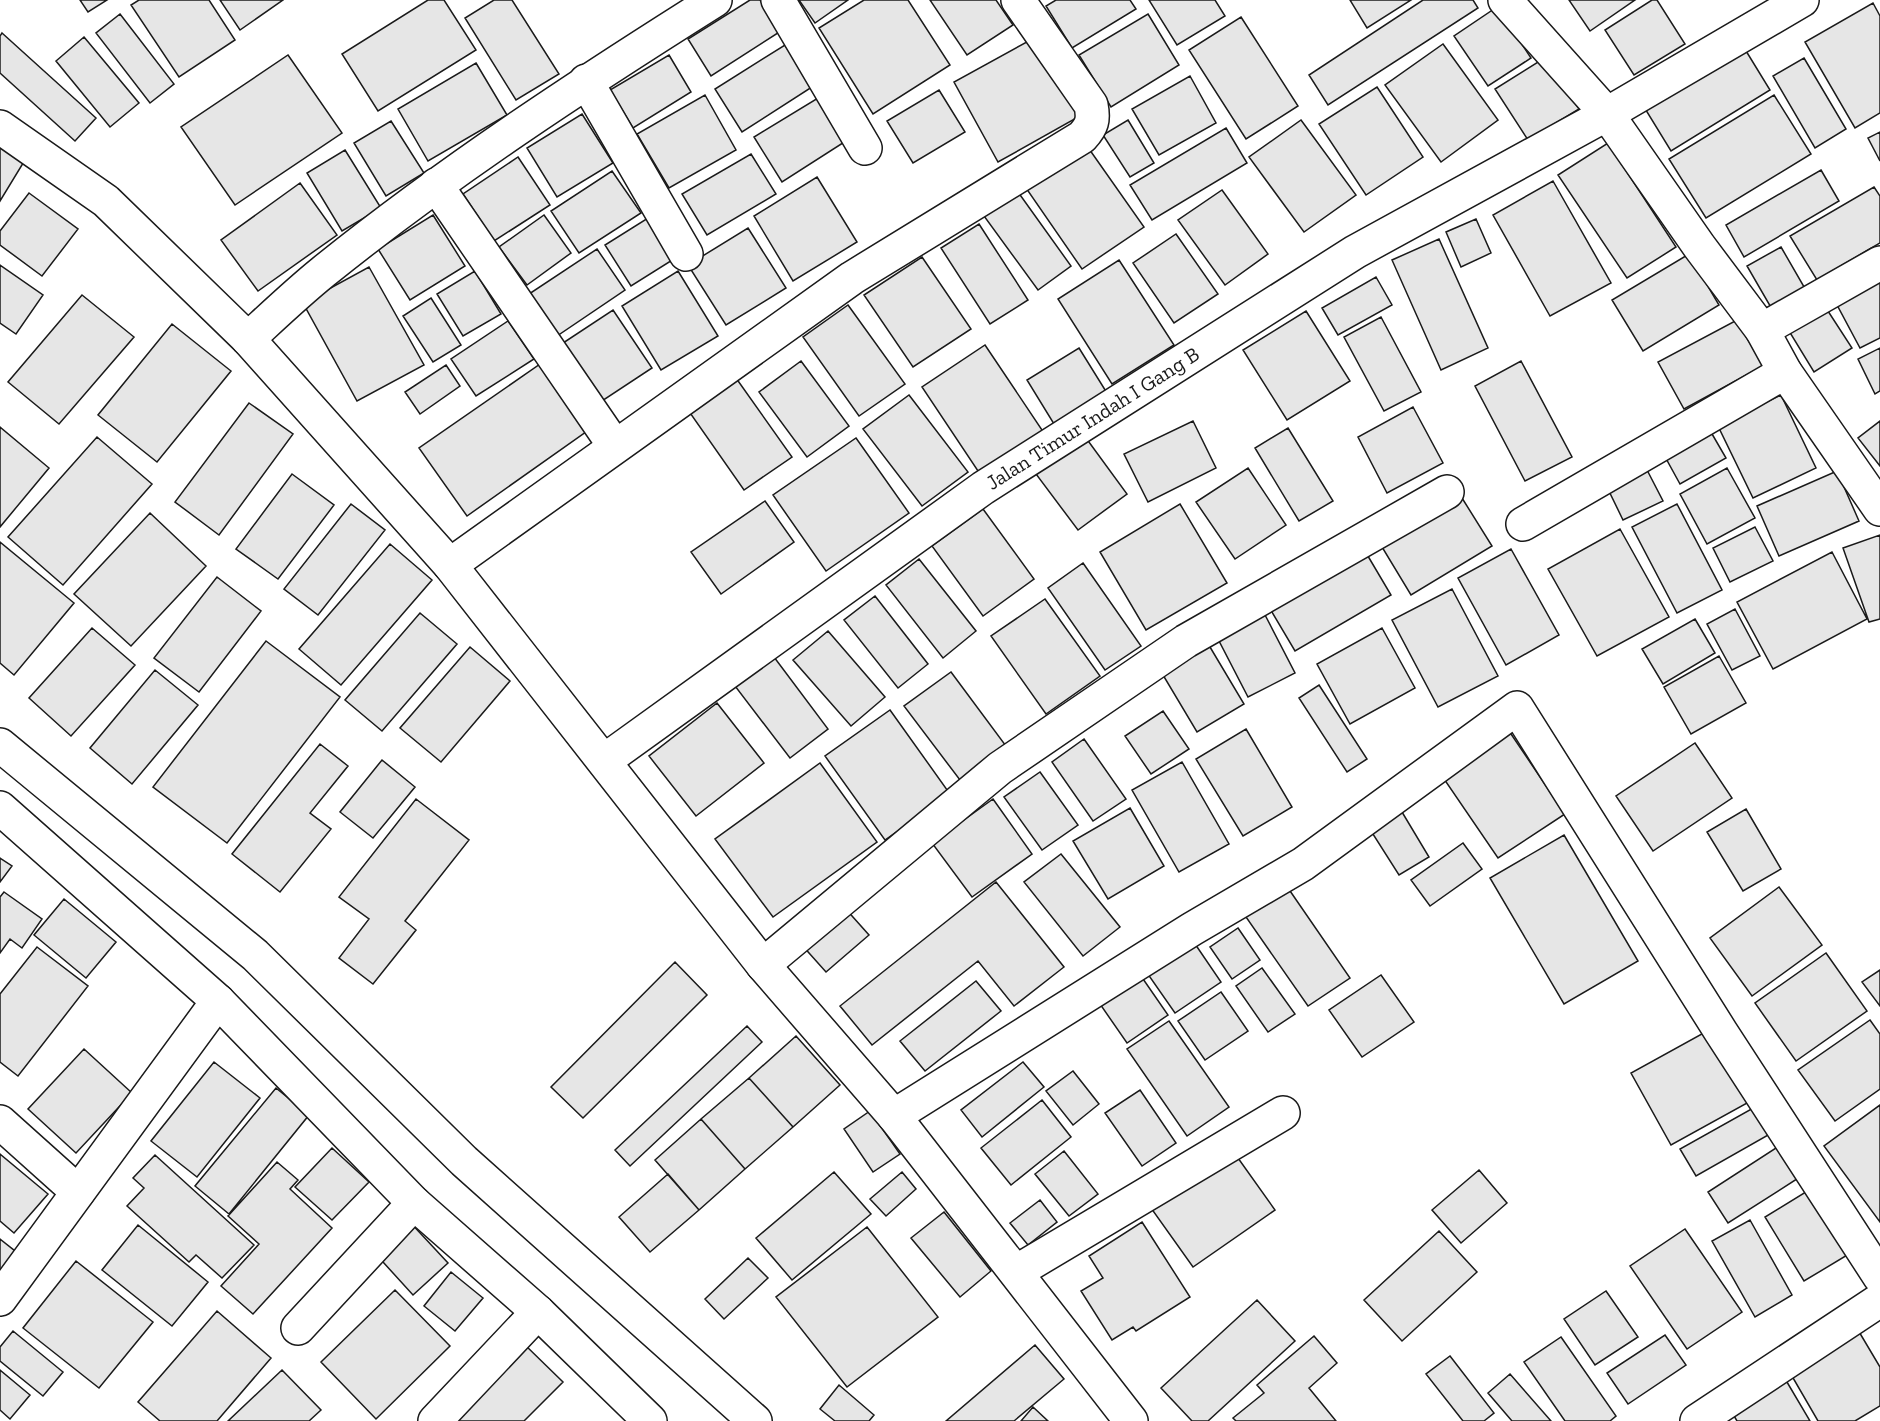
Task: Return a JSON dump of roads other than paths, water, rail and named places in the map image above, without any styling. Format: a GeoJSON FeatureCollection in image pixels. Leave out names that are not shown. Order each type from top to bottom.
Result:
{"type":"FeatureCollection","features":[{"type":"Feature","properties":{"kind":"street"},"geometry":{"type":"LineString","coordinates":[[248,339],[321,273],[436,185],[586,81],[715,0]]}},
{"type":"Feature","properties":{"kind":"street"},"geometry":{"type":"LineString","coordinates":[[778,0],[865,148]]}},
{"type":"Feature","properties":{"kind":"street"},"geometry":{"type":"LineString","coordinates":[[450,565],[614,445],[852,278],[1082,137],[1090,128],[1094,118],[1091,105],[1018,0]]}},
{"type":"Feature","properties":{"kind":"street"},"geometry":{"type":"LineString","coordinates":[[1505,0],[1607,114],[1699,246],[1762,330],[1785,372],[1880,509]]}},
{"type":"Feature","properties":{"kind":"street","name":"Jalan Timur Indah I Gang B"},"geometry":{"type":"LineString","coordinates":[[604,761],[983,488],[1355,252],[1607,114],[1802,0]]}},
{"type":"Feature","properties":{"kind":"street"},"geometry":{"type":"LineString","coordinates":[[586,81],[686,254]]}},
{"type":"Feature","properties":{"kind":"street"},"geometry":{"type":"LineString","coordinates":[[0,127],[106,201],[248,339],[450,565],[763,965],[894,1116],[1131,1421]]}},
{"type":"Feature","properties":{"kind":"street"},"geometry":{"type":"LineString","coordinates":[[436,185],[614,445]]}},
{"type":"Feature","properties":{"kind":"street"},"geometry":{"type":"LineString","coordinates":[[1762,330],[1880,263]]}},
{"type":"Feature","properties":{"kind":"street"},"geometry":{"type":"LineString","coordinates":[[1523,524],[1785,372]]}},
{"type":"Feature","properties":{"kind":"street"},"geometry":{"type":"LineString","coordinates":[[763,965],[1000,768],[1186,640],[1447,492]]}},
{"type":"Feature","properties":{"kind":"street"},"geometry":{"type":"LineString","coordinates":[[894,1116],[1192,929],[1303,864],[1516,708],[1721,1032],[1880,1277]]}},
{"type":"Feature","properties":{"kind":"street"},"geometry":{"type":"LineString","coordinates":[[0,745],[255,955],[464,1161],[755,1421]]}},
{"type":"Feature","properties":{"kind":"street"},"geometry":{"type":"LineString","coordinates":[[0,808],[218,1001],[414,1203],[538,1312],[650,1421]]}},
{"type":"Feature","properties":{"kind":"street"},"geometry":{"type":"LineString","coordinates":[[0,1299],[218,1001]]}},
{"type":"Feature","properties":{"kind":"street"},"geometry":{"type":"LineString","coordinates":[[1016,1272],[1283,1113]]}},
{"type":"Feature","properties":{"kind":"street"},"geometry":{"type":"LineString","coordinates":[[0,1122],[78,1192]]}},
{"type":"Feature","properties":{"kind":"street"},"geometry":{"type":"LineString","coordinates":[[298,1328],[414,1203]]}},
{"type":"Feature","properties":{"kind":"street"},"geometry":{"type":"LineString","coordinates":[[1697,1421],[1880,1300]]}},
{"type":"Feature","properties":{"kind":"street"},"geometry":{"type":"LineString","coordinates":[[435,1421],[538,1312]]}}]}
